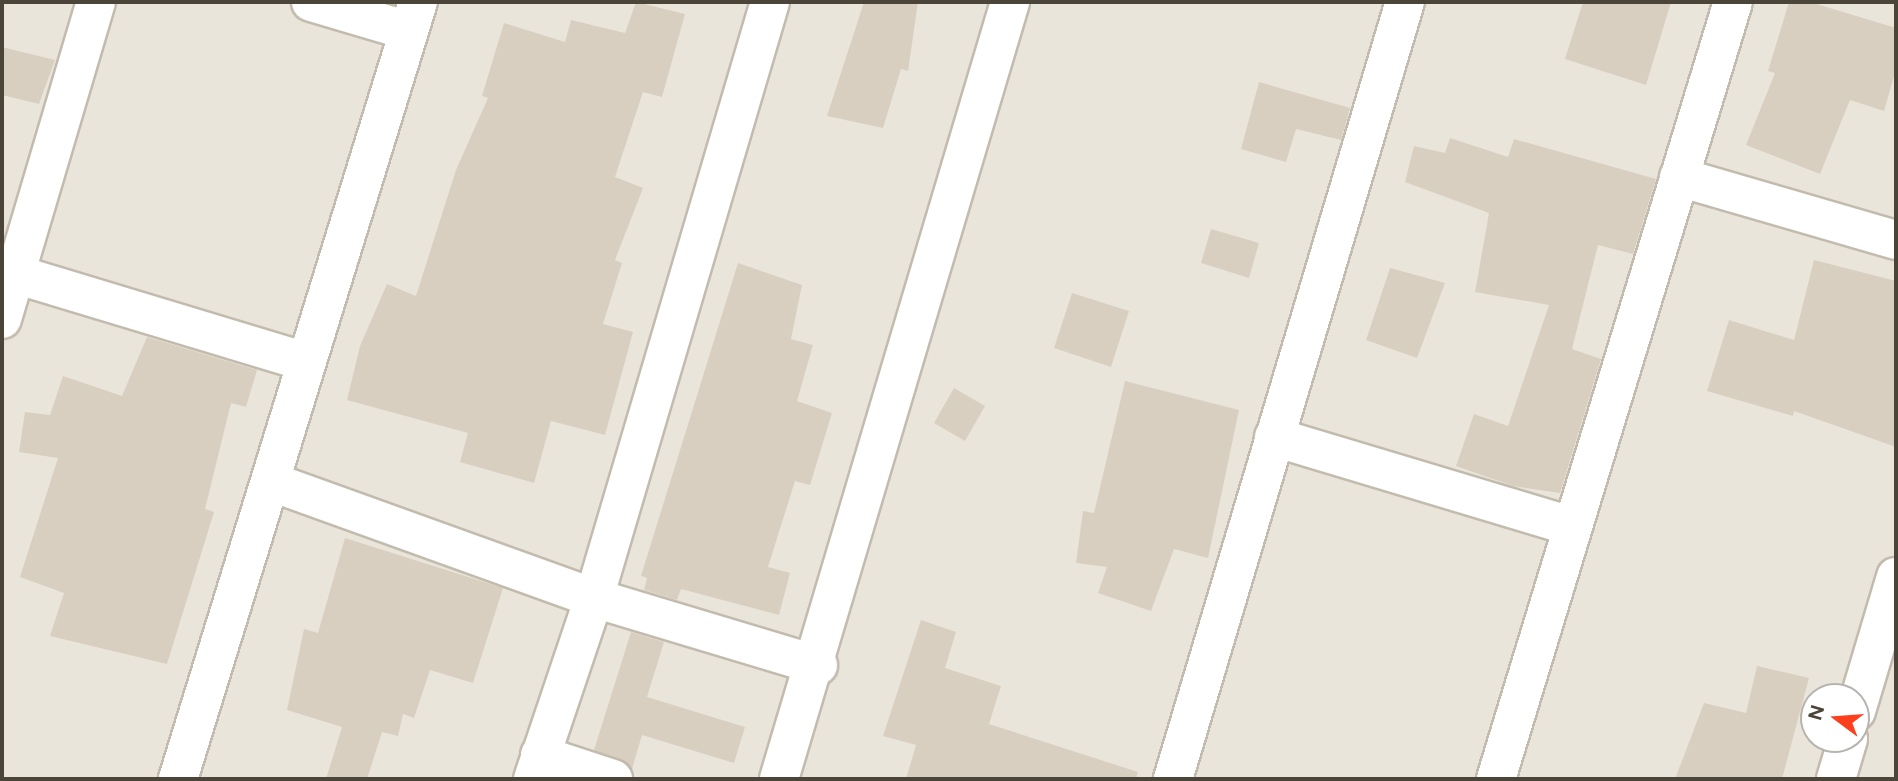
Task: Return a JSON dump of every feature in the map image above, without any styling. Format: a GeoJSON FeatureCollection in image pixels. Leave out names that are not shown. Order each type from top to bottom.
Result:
{"type":"FeatureCollection","features":[{"type":"Feature","properties":{"kind":"street"},"geometry":{"type":"LineString","coordinates":[[2,318],[96,2]]}},
{"type":"Feature","properties":{"kind":"street"},"geometry":{"type":"LineString","coordinates":[[178,779],[272,482],[306,362],[413,17],[311,2]]}},
{"type":"Feature","properties":{"kind":"street"},"geometry":{"type":"LineString","coordinates":[[613,779],[536,767],[594,598],[770,2]]}},
{"type":"Feature","properties":{"kind":"street"},"geometry":{"type":"LineString","coordinates":[[779,779],[818,665],[1010,2]]}},
{"type":"Feature","properties":{"kind":"street"},"geometry":{"type":"LineString","coordinates":[[1173,779],[1405,2]]}},
{"type":"Feature","properties":{"kind":"street"},"geometry":{"type":"LineString","coordinates":[[1496,779],[1733,2]]}},
{"type":"Feature","properties":{"kind":"street"},"geometry":{"type":"LineString","coordinates":[[1679,177],[1896,240]]}},
{"type":"Feature","properties":{"kind":"street"},"geometry":{"type":"LineString","coordinates":[[15,274],[306,362]]}},
{"type":"Feature","properties":{"kind":"street"},"geometry":{"type":"LineString","coordinates":[[1274,437],[1571,526]]}},
{"type":"Feature","properties":{"kind":"street"},"geometry":{"type":"LineString","coordinates":[[272,482],[594,598],[818,665]]}},
{"type":"Feature","properties":{"kind":"street"},"geometry":{"type":"LineString","coordinates":[[1868,683],[1887,640],[1896,577]]}},
{"type":"Feature","properties":{"kind":"street"},"geometry":{"type":"LineString","coordinates":[[1836,779],[1844,753]]}},
{"type":"Feature","properties":{"kind":"shaded area"},"geometry":{"type":"Polygon","coordinates":[[[2,2],[1896,2],[1896,779],[2,779],[2,2]]]}},
{"type":"Feature","properties":{"kind":"building"},"geometry":{"type":"Polygon","coordinates":[[[636,2],[685,14],[662,97],[643,92],[615,177],[643,188],[615,260],[622,263],[603,324],[633,332],[605,435],[551,421],[534,483],[460,462],[468,433],[347,400],[360,346],[387,284],[416,296],[456,170],[488,98],[482,96],[504,23],[565,42],[571,20],[625,33],[636,2]]]}},
{"type":"Feature","properties":{"kind":"building"},"geometry":{"type":"Polygon","coordinates":[[[864,2],[918,2],[908,71],[901,69],[883,128],[827,116],[864,2]]]}},
{"type":"Feature","properties":{"kind":"building"},"geometry":{"type":"Polygon","coordinates":[[[1583,2],[1671,2],[1646,85],[1565,59],[1583,2]]]}},
{"type":"Feature","properties":{"kind":"building"},"geometry":{"type":"Polygon","coordinates":[[[1789,2],[1810,2],[1896,28],[1896,69],[1884,111],[1850,100],[1820,174],[1746,145],[1775,73],[1768,71],[1789,2]]]}},
{"type":"Feature","properties":{"kind":"building"},"geometry":{"type":"Polygon","coordinates":[[[2,47],[55,60],[39,104],[2,95],[2,47]]]}},
{"type":"Feature","properties":{"kind":"building"},"geometry":{"type":"Polygon","coordinates":[[[1259,82],[1350,108],[1341,140],[1296,129],[1286,162],[1241,149],[1259,82]]]}},
{"type":"Feature","properties":{"kind":"building"},"geometry":{"type":"Polygon","coordinates":[[[1450,138],[1508,157],[1514,139],[1656,179],[1633,254],[1598,245],[1572,349],[1601,359],[1560,493],[1513,486],[1456,466],[1474,414],[1508,426],[1549,305],[1475,292],[1489,213],[1405,182],[1414,146],[1445,153],[1450,138]]]}},
{"type":"Feature","properties":{"kind":"building"},"geometry":{"type":"Polygon","coordinates":[[[1211,229],[1259,243],[1249,278],[1201,263],[1211,229]]]}},
{"type":"Feature","properties":{"kind":"building"},"geometry":{"type":"Polygon","coordinates":[[[1814,260],[1896,281],[1896,447],[1794,411],[1793,416],[1707,391],[1729,320],[1794,340],[1814,260]]]}},
{"type":"Feature","properties":{"kind":"building"},"geometry":{"type":"Polygon","coordinates":[[[738,263],[802,285],[791,339],[813,345],[797,401],[832,413],[810,485],[795,481],[768,567],[790,573],[779,615],[681,589],[677,600],[644,590],[647,578],[641,576],[738,263]]]}},
{"type":"Feature","properties":{"kind":"building"},"geometry":{"type":"Polygon","coordinates":[[[1390,268],[1445,283],[1417,358],[1366,340],[1390,268]]]}},
{"type":"Feature","properties":{"kind":"building"},"geometry":{"type":"Polygon","coordinates":[[[1072,293],[1129,311],[1111,367],[1054,348],[1072,293]]]}},
{"type":"Feature","properties":{"kind":"building"},"geometry":{"type":"Polygon","coordinates":[[[147,337],[257,370],[246,407],[231,403],[205,509],[214,512],[167,664],[50,636],[64,593],[20,577],[58,458],[19,452],[25,412],[50,415],[63,376],[122,396],[147,337]]]}},
{"type":"Feature","properties":{"kind":"building"},"geometry":{"type":"Polygon","coordinates":[[[1125,381],[1239,410],[1208,558],[1174,549],[1151,611],[1098,593],[1107,567],[1076,563],[1083,511],[1094,513],[1125,381]]]}},
{"type":"Feature","properties":{"kind":"building"},"geometry":{"type":"Polygon","coordinates":[[[954,388],[985,406],[965,441],[934,423],[954,388]]]}},
{"type":"Feature","properties":{"kind":"building"},"geometry":{"type":"Polygon","coordinates":[[[345,538],[503,588],[473,683],[430,670],[414,718],[403,714],[398,736],[382,732],[367,779],[326,779],[342,727],[287,710],[304,629],[318,633],[345,538]]]}},
{"type":"Feature","properties":{"kind":"building"},"geometry":{"type":"Polygon","coordinates":[[[921,620],[956,632],[945,668],[1001,686],[989,724],[1138,772],[1136,779],[906,779],[916,745],[883,736],[921,620]]]}},
{"type":"Feature","properties":{"kind":"building"},"geometry":{"type":"Polygon","coordinates":[[[631,632],[664,642],[647,697],[745,727],[734,763],[642,735],[632,769],[594,750],[631,632]]]}},
{"type":"Feature","properties":{"kind":"building"},"geometry":{"type":"Polygon","coordinates":[[[1757,666],[1809,678],[1808,683],[1800,683],[1800,712],[1782,779],[1675,779],[1704,703],[1746,713],[1757,666]]]}}]}
